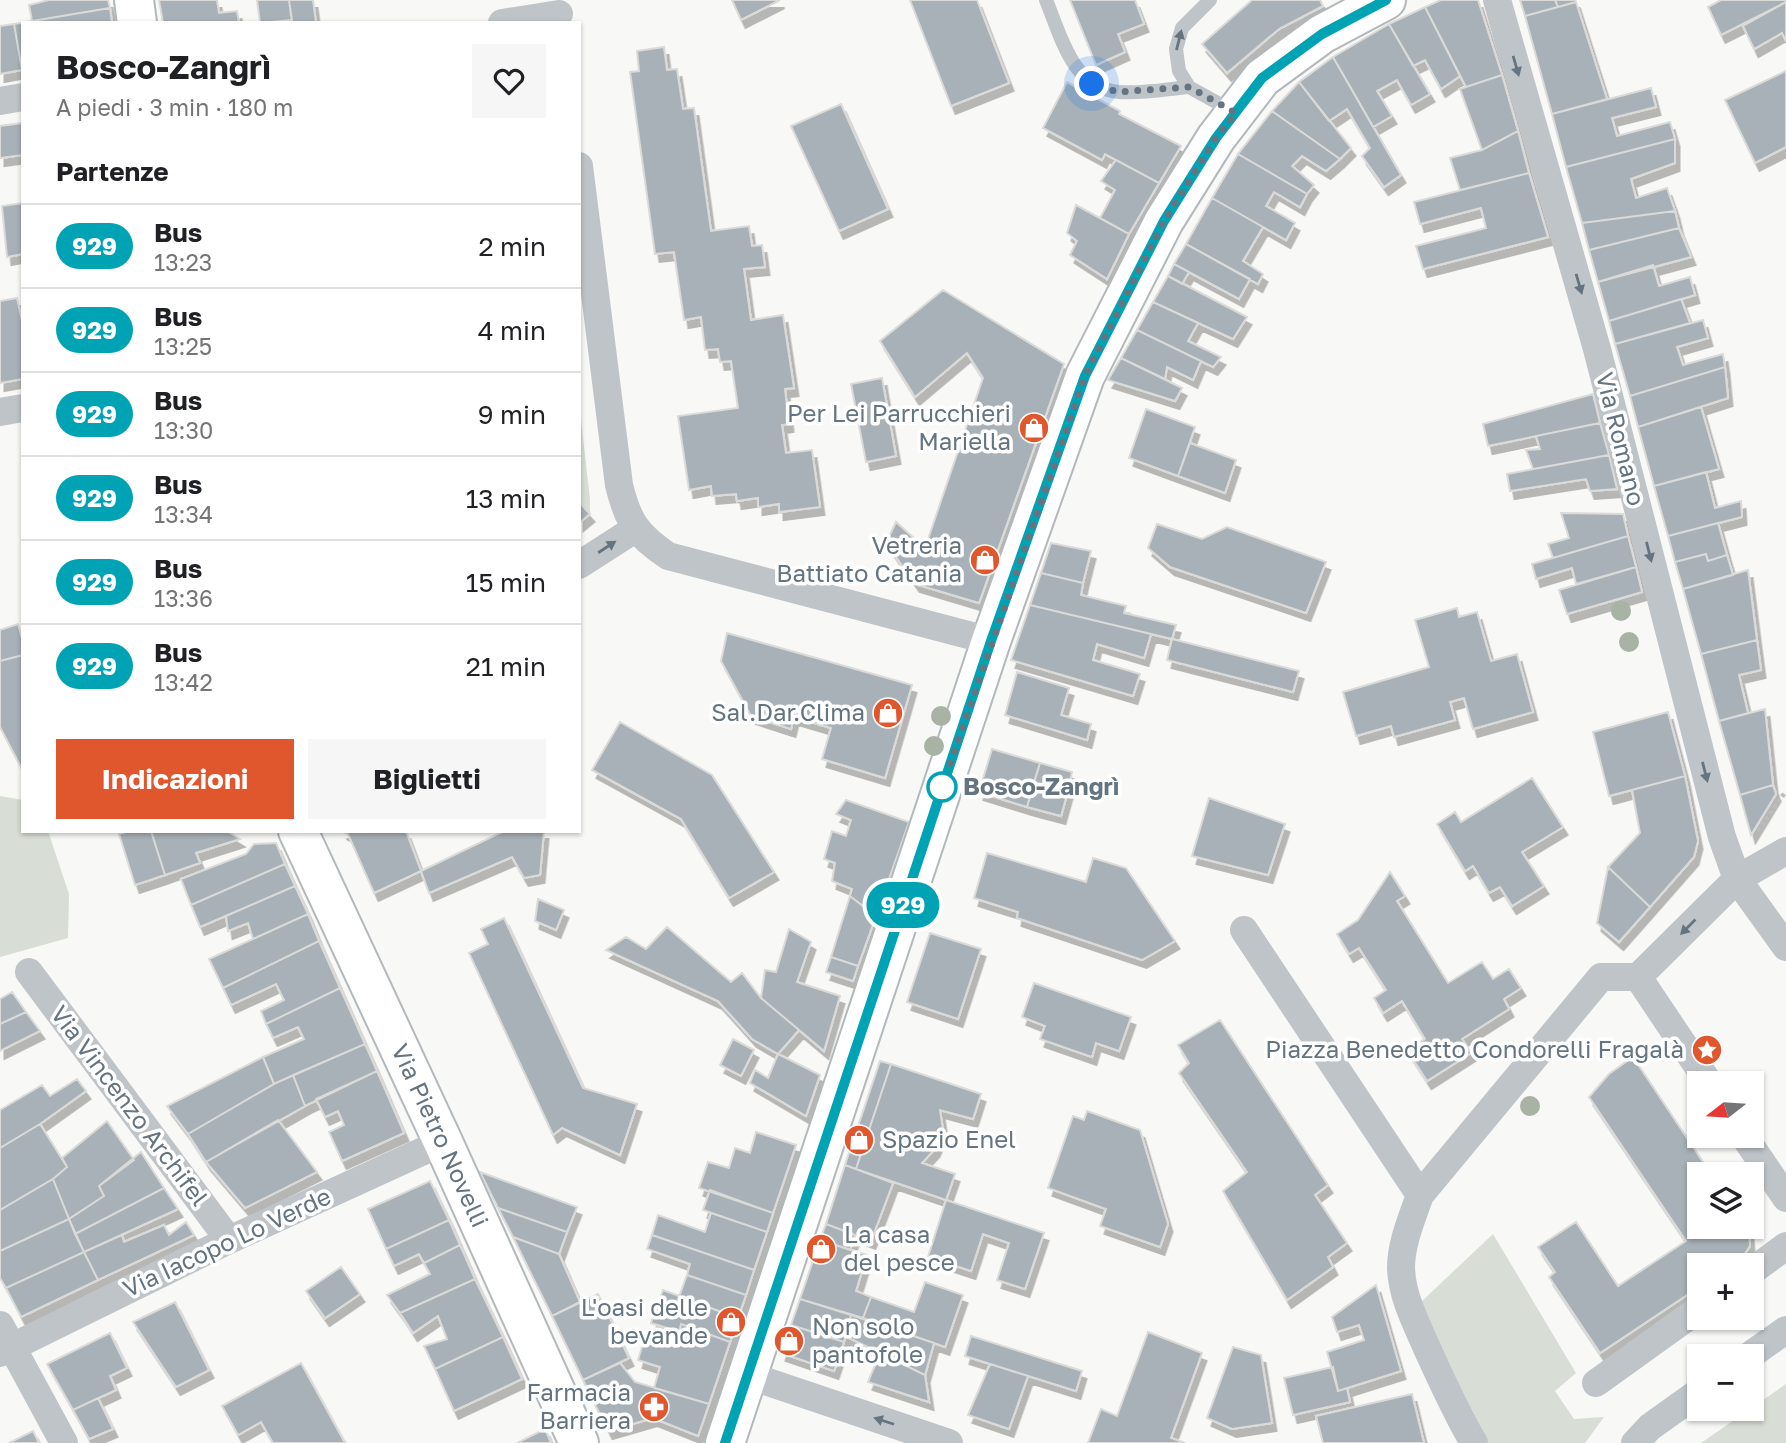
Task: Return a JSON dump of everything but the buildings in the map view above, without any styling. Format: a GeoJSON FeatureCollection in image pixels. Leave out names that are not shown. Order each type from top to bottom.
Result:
{"type":"FeatureCollection","features":[{"type":"Feature","properties":{"kind":"main road"},"geometry":{"type":"LineString","coordinates":[[134,0],[137,21]]}},
{"type":"Feature","properties":{"kind":"main road"},"geometry":{"type":"LineString","coordinates":[[725,1443],[991,641],[1085,376],[1164,221],[1216,138],[1262,78],[1322,34],[1386,0]]}},
{"type":"Feature","properties":{"kind":"main road","name":"Via Pietro Novelli"},"geometry":{"type":"LineString","coordinates":[[299,833],[581,1442]]}},
{"type":"Feature","properties":{"kind":"street","name":"Via Romano"},"geometry":{"type":"LineString","coordinates":[[1497,0],[1597,349],[1722,837],[1737,879],[1786,947]]}},
{"type":"Feature","properties":{"kind":"street"},"geometry":{"type":"LineString","coordinates":[[512,21],[559,12]]}},
{"type":"Feature","properties":{"kind":"street"},"geometry":{"type":"LineString","coordinates":[[0,101],[21,97]]}},
{"type":"Feature","properties":{"kind":"street"},"geometry":{"type":"LineString","coordinates":[[581,197],[588,305],[618,485],[625,510],[635,529],[668,556],[991,641]]}},
{"type":"Feature","properties":{"kind":"street"},"geometry":{"type":"LineString","coordinates":[[0,412],[21,408]]}},
{"type":"Feature","properties":{"kind":"street"},"geometry":{"type":"LineString","coordinates":[[581,564],[635,529]]}},
{"type":"Feature","properties":{"kind":"street"},"geometry":{"type":"LineString","coordinates":[[1474,1443],[1451,1405],[1410,1309],[1403,1286],[1401,1265],[1406,1238],[1420,1195],[1601,977],[1638,977],[1737,879],[1786,851]]}},
{"type":"Feature","properties":{"kind":"street"},"geometry":{"type":"LineString","coordinates":[[1244,930],[1420,1195]]}},
{"type":"Feature","properties":{"kind":"street","name":"Via Vincenzo Archifel"},"geometry":{"type":"LineString","coordinates":[[29,972],[229,1240]]}},
{"type":"Feature","properties":{"kind":"street"},"geometry":{"type":"LineString","coordinates":[[1638,977],[1701,1071]]}},
{"type":"Feature","properties":{"kind":"street","name":"Via Iacopo Lo Verde"},"geometry":{"type":"LineString","coordinates":[[4,1342],[443,1142]]}},
{"type":"Feature","properties":{"kind":"street"},"geometry":{"type":"LineString","coordinates":[[1752,1148],[1786,1198]]}},
{"type":"Feature","properties":{"kind":"street"},"geometry":{"type":"LineString","coordinates":[[1764,1262],[1786,1246]]}},
{"type":"Feature","properties":{"kind":"street"},"geometry":{"type":"LineString","coordinates":[[1596,1383],[1687,1318]]}},
{"type":"Feature","properties":{"kind":"street"},"geometry":{"type":"LineString","coordinates":[[1764,1345],[1786,1329]]}},
{"type":"Feature","properties":{"kind":"street"},"geometry":{"type":"LineString","coordinates":[[4,1342],[64,1443]]}},
{"type":"Feature","properties":{"kind":"street"},"geometry":{"type":"LineString","coordinates":[[747,1375],[949,1443]]}},
{"type":"Feature","properties":{"kind":"street"},"geometry":{"type":"LineString","coordinates":[[1635,1443],[1650,1427],[1687,1401]]}},
{"type":"Feature","properties":{"kind":"lane"},"geometry":{"type":"LineString","coordinates":[[1046,0],[1072,63],[1092,84],[1118,92],[1189,87]]}},
{"type":"Feature","properties":{"kind":"lane"},"geometry":{"type":"LineString","coordinates":[[1210,0],[1182,29],[1176,49],[1179,71],[1189,87],[1236,113]]}},
{"type":"Feature","properties":{"kind":"path"},"geometry":{"type":"LineString","coordinates":[[1753,838],[1786,791]]}},
{"type":"Feature","properties":{"kind":"shaded area"},"geometry":{"type":"Polygon","coordinates":[[[581,420],[590,499],[590,514],[581,504],[581,420]]]}},
{"type":"Feature","properties":{"kind":"shaded area"},"geometry":{"type":"Polygon","coordinates":[[[0,796],[21,800],[21,833],[49,833],[69,894],[68,938],[0,957],[0,796]]]}},
{"type":"Feature","properties":{"kind":"shaded area"},"geometry":{"type":"Polygon","coordinates":[[[1493,1234],[1576,1373],[1555,1391],[1574,1419],[1604,1417],[1585,1443],[1488,1443],[1461,1403],[1421,1302],[1493,1234]]]}},
{"type":"Feature","properties":{"kind":"shaded area"},"geometry":{"type":"Polygon","coordinates":[[[1786,1384],[1786,1443],[1701,1443],[1733,1421],[1764,1421],[1764,1399],[1786,1384]]]}},
{"type":"Feature","properties":{"kind":"bus line","name":"929"},"geometry":{"type":"LineString","coordinates":[[725,1443],[991,641],[1085,376],[1164,221],[1216,138],[1262,78],[1322,34],[1386,0]]}},
{"type":"Feature","properties":{"kind":"place","name":"Per Lei Parrucchieri Mariella"},"geometry":{"type":"Point","coordinates":[1034,428]}},
{"type":"Feature","properties":{"kind":"place","name":"Vetreria Battiato Catania"},"geometry":{"type":"Point","coordinates":[985,560]}},
{"type":"Feature","properties":{"kind":"place","name":"Sal.Dar.Clima"},"geometry":{"type":"Point","coordinates":[888,713]}},
{"type":"Feature","properties":{"kind":"place","name":"Bosco-Zangrì"},"geometry":{"type":"Point","coordinates":[942,787]}},
{"type":"Feature","properties":{"kind":"place","name":"Piazza Benedetto Condorelli Fragalà"},"geometry":{"type":"Point","coordinates":[1707,1050]}},
{"type":"Feature","properties":{"kind":"place","name":"Spazio Enel"},"geometry":{"type":"Point","coordinates":[859,1140]}},
{"type":"Feature","properties":{"kind":"place","name":"La casa del pesce"},"geometry":{"type":"Point","coordinates":[821,1249]}},
{"type":"Feature","properties":{"kind":"place","name":"L'oasi delle bevande"},"geometry":{"type":"Point","coordinates":[731,1322]}},
{"type":"Feature","properties":{"kind":"place","name":"Non solo pantofole"},"geometry":{"type":"Point","coordinates":[789,1341]}},
{"type":"Feature","properties":{"kind":"place","name":"Farmacia Barriera"},"geometry":{"type":"Point","coordinates":[654,1407]}},
{"type":"Feature","properties":{"kind":"route"},"geometry":{"type":"LineString","coordinates":[[942,787],[1085,376],[1164,221],[1216,138],[1236,113],[1189,87],[1118,92],[1092,84]]}}]}
